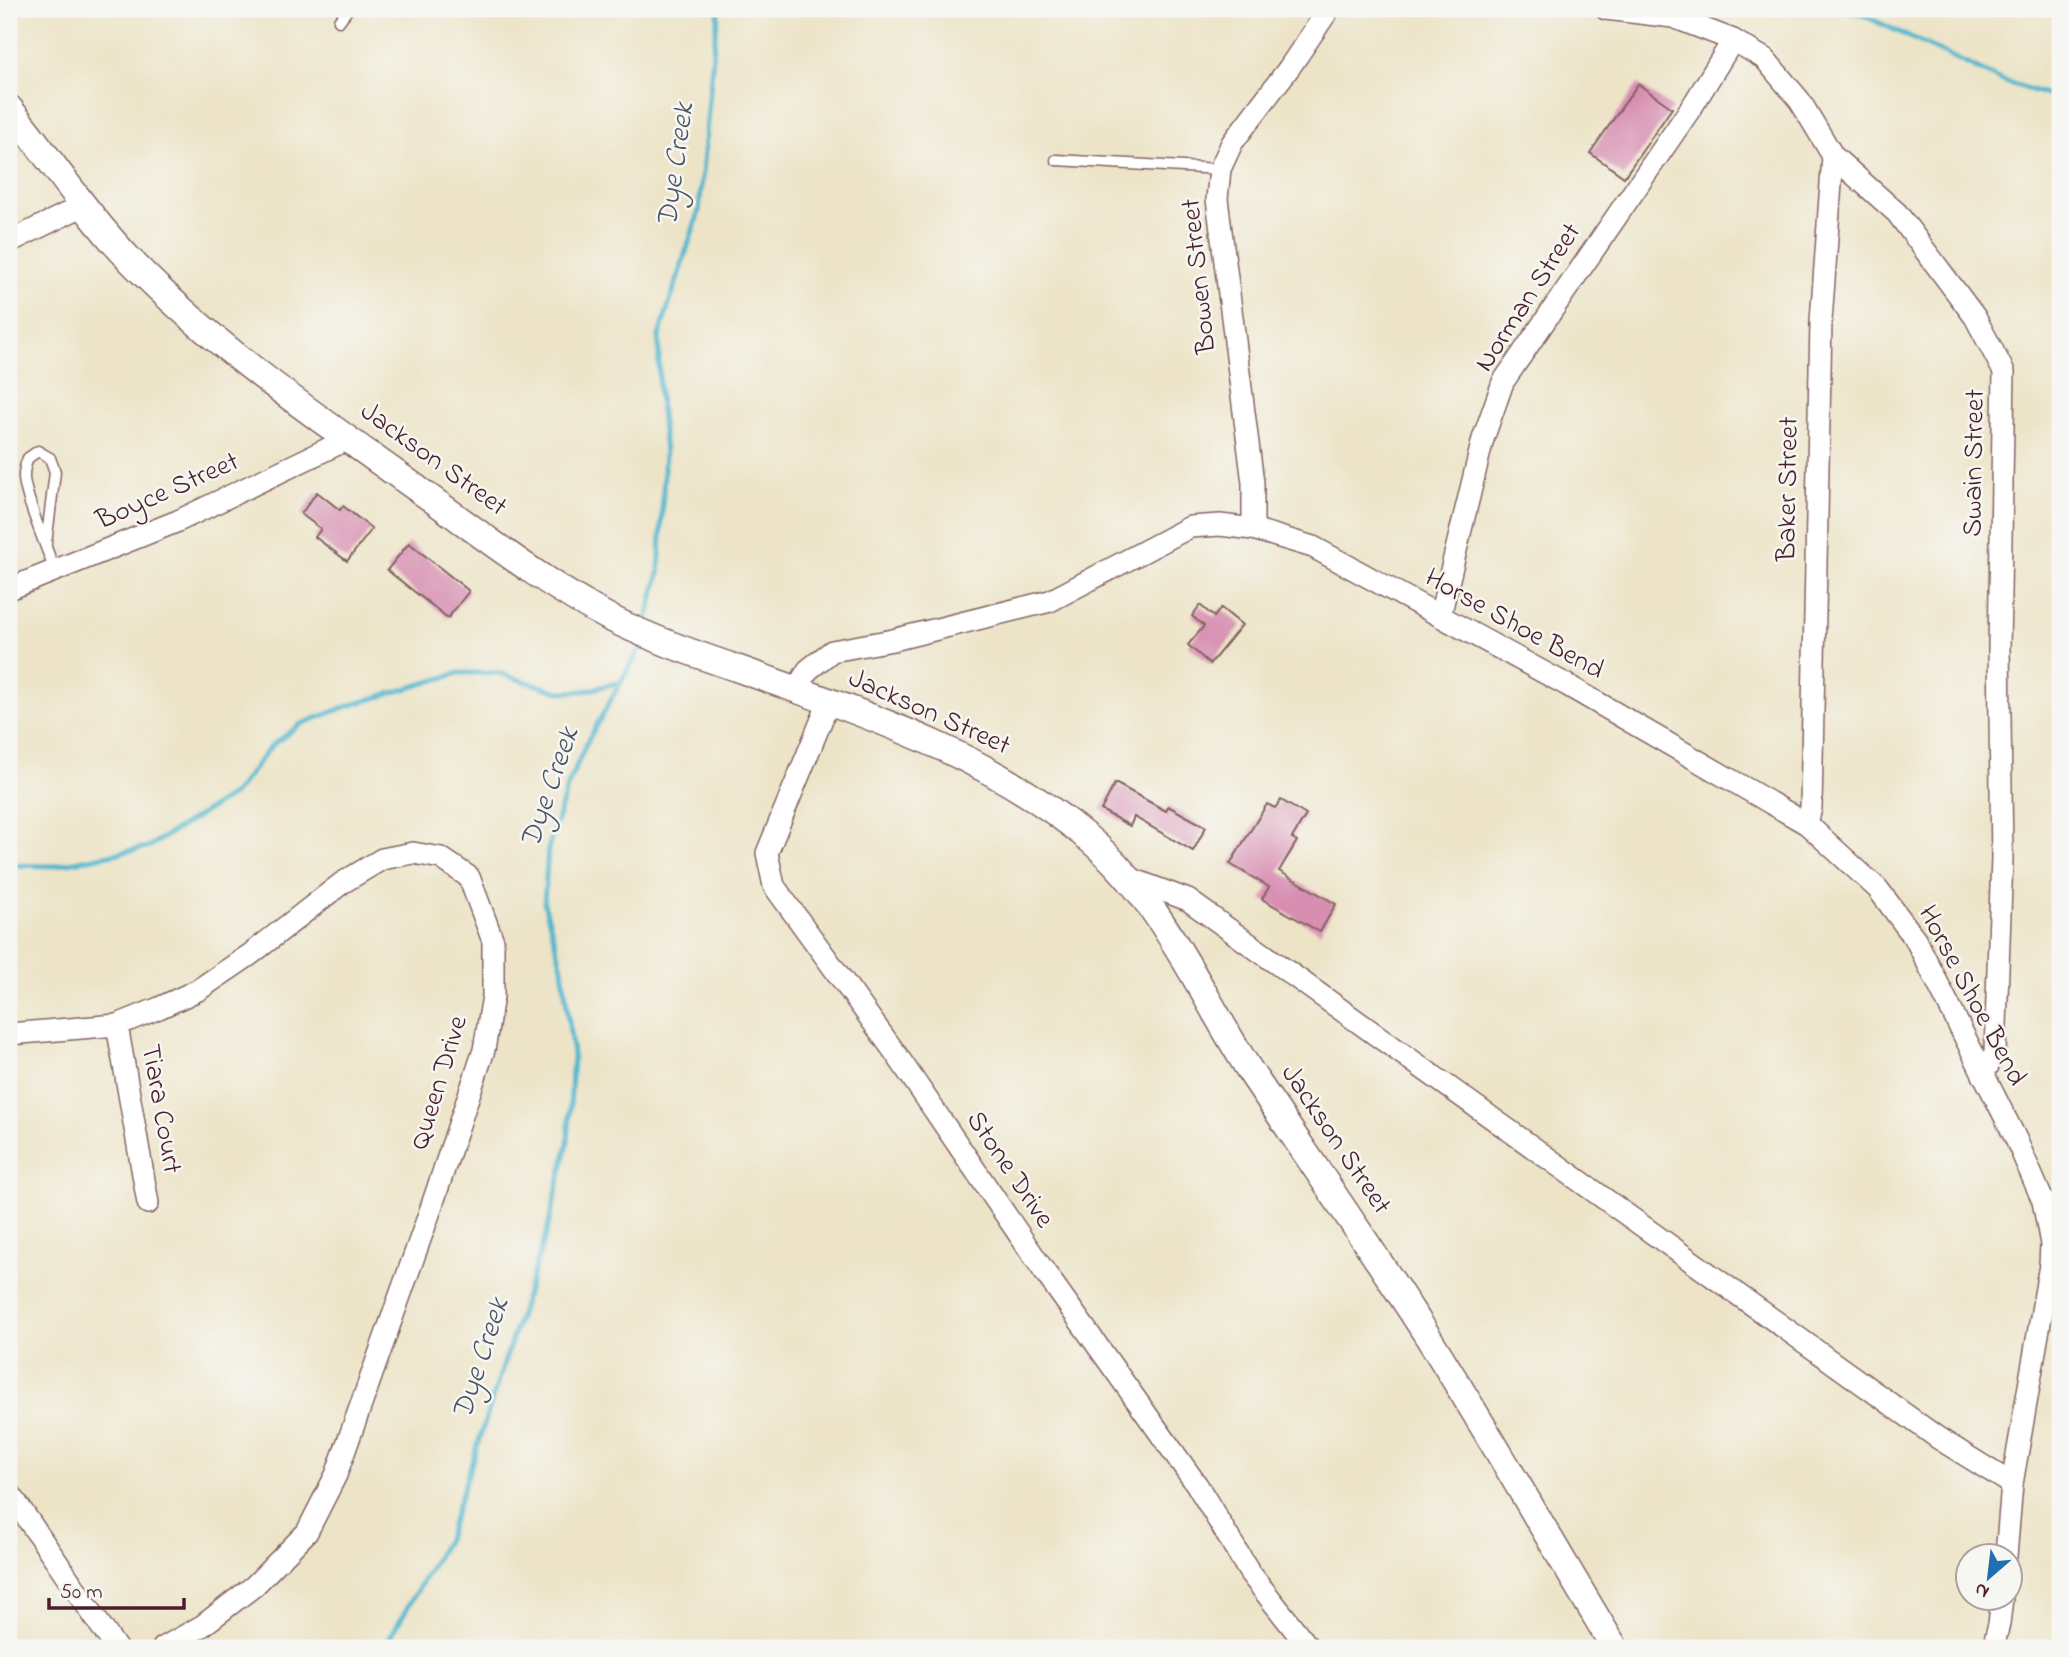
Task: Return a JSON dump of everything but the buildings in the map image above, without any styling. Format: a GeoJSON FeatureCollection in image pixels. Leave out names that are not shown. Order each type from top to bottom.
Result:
{"type":"FeatureCollection","features":[{"type":"Feature","properties":{"kind":"street","name":"Bowen Street"},"geometry":{"type":"LineString","coordinates":[[1253,529],[1253,482],[1217,199],[1220,169],[1232,143],[1289,68],[1329,9]]}},
{"type":"Feature","properties":{"kind":"street","name":"Swain Street"},"geometry":{"type":"LineString","coordinates":[[1606,9],[1673,18],[1733,40],[1765,59],[1800,101],[1833,156],[1897,213],[1975,317],[2004,372],[1999,648],[2002,858],[1995,1053],[1983,1075]]}},
{"type":"Feature","properties":{"kind":"street","name":"Norman Street"},"geometry":{"type":"LineString","coordinates":[[1440,616],[1483,439],[1503,382],[1693,105],[1733,40]]}},
{"type":"Feature","properties":{"kind":"street","name":"Jackson Street"},"geometry":{"type":"LineString","coordinates":[[9,108],[129,259],[182,310],[226,347],[348,439],[553,584],[608,617],[661,641],[900,728],[977,763],[1045,805],[1090,839],[1132,880],[1161,920],[1247,1066],[1424,1331],[1615,1648]]}},
{"type":"Feature","properties":{"kind":"street","name":"Baker Street"},"geometry":{"type":"LineString","coordinates":[[1807,824],[1811,808],[1821,321],[1833,156]]}},
{"type":"Feature","properties":{"kind":"street"},"geometry":{"type":"LineString","coordinates":[[9,242],[84,205]]}},
{"type":"Feature","properties":{"kind":"street","name":"Boyce Street"},"geometry":{"type":"LineString","coordinates":[[9,589],[178,522],[348,439]]}},
{"type":"Feature","properties":{"kind":"street","name":"Horse Shoe Bend"},"geometry":{"type":"LineString","coordinates":[[796,690],[808,670],[832,651],[893,640],[1049,601],[1190,527],[1220,525],[1253,529],[1312,547],[1567,685],[1807,824],[1878,889],[1916,940],[2016,1139],[2043,1201],[2051,1244],[2042,1317],[2012,1484],[2007,1542]]}},
{"type":"Feature","properties":{"kind":"street","name":"Stone Drive"},"geometry":{"type":"LineString","coordinates":[[829,702],[767,853],[774,886],[894,1051],[1044,1271],[1196,1485],[1250,1573],[1309,1648]]}},
{"type":"Feature","properties":{"kind":"street","name":"Queen Drive"},"geometry":{"type":"LineString","coordinates":[[9,1034],[117,1025],[198,990],[251,954],[342,883],[382,859],[413,853],[441,858],[469,877],[494,941],[494,996],[484,1051],[336,1475],[307,1532],[263,1577],[202,1626],[163,1648]]}},
{"type":"Feature","properties":{"kind":"street"},"geometry":{"type":"LineString","coordinates":[[1132,880],[1188,900],[1938,1438],[2012,1484]]}},
{"type":"Feature","properties":{"kind":"street","name":"Tiara Court"},"geometry":{"type":"LineString","coordinates":[[117,1025],[148,1203]]}},
{"type":"Feature","properties":{"kind":"street"},"geometry":{"type":"LineString","coordinates":[[9,1492],[116,1648]]}},
{"type":"Feature","properties":{"kind":"street"},"geometry":{"type":"LineString","coordinates":[[1993,1648],[2000,1612]]}},
{"type":"Feature","properties":{"kind":"lane"},"geometry":{"type":"LineString","coordinates":[[340,21],[348,9]]}},
{"type":"Feature","properties":{"kind":"lane"},"geometry":{"type":"LineString","coordinates":[[1056,160],[1220,169]]}},
{"type":"Feature","properties":{"kind":"lane"},"geometry":{"type":"LineString","coordinates":[[46,544],[55,472],[50,458],[38,451],[28,458],[23,476],[55,571]]}},
{"type":"Feature","properties":{"kind":"waterway","name":"Dye Creek"},"geometry":{"type":"LineString","coordinates":[[645,626],[659,574],[665,452],[659,392],[659,336],[699,211],[719,9]]}},
{"type":"Feature","properties":{"kind":"waterway"},"geometry":{"type":"LineString","coordinates":[[1844,9],[1865,16],[2003,81],[2060,99]]}},
{"type":"Feature","properties":{"kind":"waterway","name":"Dye Creek"},"geometry":{"type":"LineString","coordinates":[[384,1648],[447,1539],[547,1231],[568,1143],[573,1055],[562,967],[544,903],[548,849],[568,785],[586,744],[641,642]]}},
{"type":"Feature","properties":{"kind":"waterway"},"geometry":{"type":"LineString","coordinates":[[9,865],[54,866],[148,847],[234,794],[271,746],[301,724],[348,706],[459,673],[498,673],[559,692],[584,691],[617,683]]}}]}
